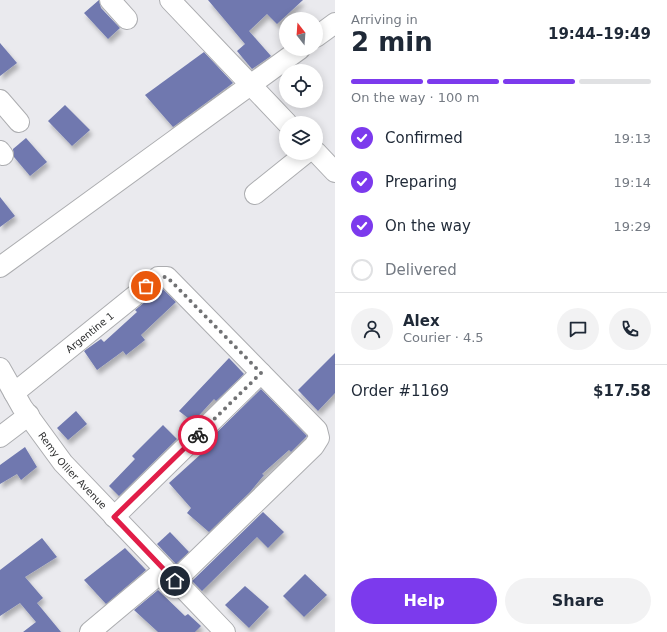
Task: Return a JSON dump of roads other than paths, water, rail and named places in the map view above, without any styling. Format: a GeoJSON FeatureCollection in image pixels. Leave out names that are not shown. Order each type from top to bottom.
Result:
{"type":"FeatureCollection","features":[{"type":"Feature","properties":{"kind":"street"},"geometry":{"type":"LineString","coordinates":[[110,0],[127,20]]}},
{"type":"Feature","properties":{"kind":"street"},"geometry":{"type":"LineString","coordinates":[[170,0],[280,116]]}},
{"type":"Feature","properties":{"kind":"street"},"geometry":{"type":"LineString","coordinates":[[323,32],[335,23]]}},
{"type":"Feature","properties":{"kind":"street"},"geometry":{"type":"LineString","coordinates":[[0,267],[291,56]]}},
{"type":"Feature","properties":{"kind":"street"},"geometry":{"type":"LineString","coordinates":[[0,100],[19,122]]}},
{"type":"Feature","properties":{"kind":"street"},"geometry":{"type":"LineString","coordinates":[[323,159],[335,172]]}},
{"type":"Feature","properties":{"kind":"street"},"geometry":{"type":"LineString","coordinates":[[255,194],[297,160]]}},
{"type":"Feature","properties":{"kind":"street","name":"Argentine 1"},"geometry":{"type":"LineString","coordinates":[[14,393],[158,277],[167,277],[261,373]]}},
{"type":"Feature","properties":{"kind":"street","name":"Remy Ollier Avenue"},"geometry":{"type":"LineString","coordinates":[[0,368],[28,415],[63,463],[225,632]]}},
{"type":"Feature","properties":{"kind":"street"},"geometry":{"type":"LineString","coordinates":[[90,632],[170,576],[309,451],[318,438],[317,430],[261,373],[114,517]]}},
{"type":"Feature","properties":{"kind":"street"},"geometry":{"type":"LineString","coordinates":[[0,437],[28,415]]}}]}
